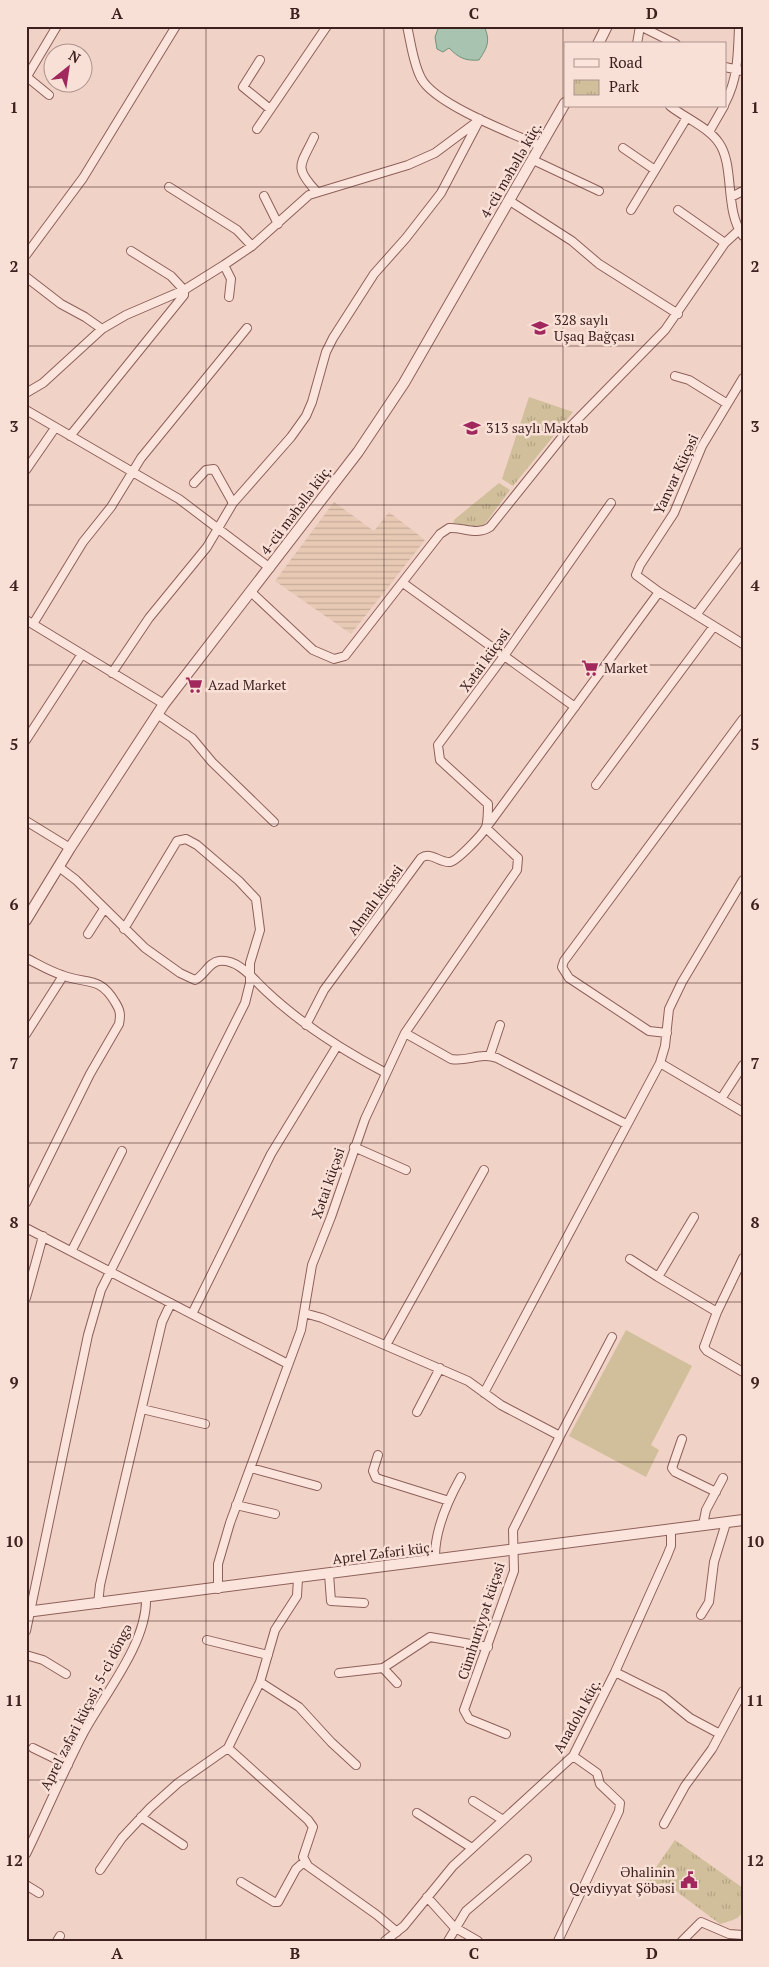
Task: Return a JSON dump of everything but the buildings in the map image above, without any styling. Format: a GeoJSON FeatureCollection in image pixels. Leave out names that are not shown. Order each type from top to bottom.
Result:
{"type":"FeatureCollection","features":[{"type":"Feature","properties":{"kind":"street"},"geometry":{"type":"LineString","coordinates":[[49,95],[26,78],[56,26]]}},
{"type":"Feature","properties":{"kind":"street"},"geometry":{"type":"LineString","coordinates":[[26,255],[83,178],[176,26]]}},
{"type":"Feature","properties":{"kind":"street"},"geometry":{"type":"LineString","coordinates":[[257,129],[327,26]]}},
{"type":"Feature","properties":{"kind":"street"},"geometry":{"type":"LineString","coordinates":[[407,26],[421,80],[439,96],[480,119],[541,146]]}},
{"type":"Feature","properties":{"kind":"street"},"geometry":{"type":"LineString","coordinates":[[599,42],[607,26]]}},
{"type":"Feature","properties":{"kind":"street"},"geometry":{"type":"LineString","coordinates":[[637,42],[640,26],[672,42]]}},
{"type":"Feature","properties":{"kind":"street"},"geometry":{"type":"LineString","coordinates":[[726,102],[740,71],[739,26]]}},
{"type":"Feature","properties":{"kind":"street"},"geometry":{"type":"LineString","coordinates":[[260,60],[243,87],[270,109]]}},
{"type":"Feature","properties":{"kind":"street"},"geometry":{"type":"LineString","coordinates":[[726,67],[740,71]]}},
{"type":"Feature","properties":{"kind":"street","name":"4-cü məhəllə küç."},"geometry":{"type":"LineString","coordinates":[[26,920],[70,848],[164,704],[358,452],[404,383],[564,105]]}},
{"type":"Feature","properties":{"kind":"street"},"geometry":{"type":"LineString","coordinates":[[250,592],[313,650],[320,654],[340,658],[345,656],[440,534],[449,528],[477,532],[490,527],[555,444],[665,330],[678,314],[725,243],[741,233],[732,214],[724,151],[709,132],[686,119],[672,108]]}},
{"type":"Feature","properties":{"kind":"street"},"geometry":{"type":"LineString","coordinates":[[709,132],[722,108]]}},
{"type":"Feature","properties":{"kind":"street"},"geometry":{"type":"LineString","coordinates":[[26,394],[43,383],[102,329],[126,315],[184,290],[224,265],[252,246],[302,200],[316,191],[374,177],[408,165],[440,150],[480,119]]}},
{"type":"Feature","properties":{"kind":"street"},"geometry":{"type":"LineString","coordinates":[[112,673],[149,618],[206,547],[233,503],[291,437],[306,416],[312,402],[326,352],[333,338],[374,274],[442,193],[480,119]]}},
{"type":"Feature","properties":{"kind":"street"},"geometry":{"type":"LineString","coordinates":[[631,210],[686,119]]}},
{"type":"Feature","properties":{"kind":"street"},"geometry":{"type":"LineString","coordinates":[[314,136],[300,170],[302,176],[316,191]]}},
{"type":"Feature","properties":{"kind":"street"},"geometry":{"type":"LineString","coordinates":[[623,148],[655,170]]}},
{"type":"Feature","properties":{"kind":"street"},"geometry":{"type":"LineString","coordinates":[[533,160],[599,191]]}},
{"type":"Feature","properties":{"kind":"street"},"geometry":{"type":"LineString","coordinates":[[169,187],[237,230],[252,246]]}},
{"type":"Feature","properties":{"kind":"street"},"geometry":{"type":"LineString","coordinates":[[731,197],[743,192]]}},
{"type":"Feature","properties":{"kind":"street"},"geometry":{"type":"LineString","coordinates":[[264,196],[278,224]]}},
{"type":"Feature","properties":{"kind":"street"},"geometry":{"type":"LineString","coordinates":[[510,201],[572,241],[599,264],[678,314]]}},
{"type":"Feature","properties":{"kind":"street"},"geometry":{"type":"LineString","coordinates":[[678,210],[725,243]]}},
{"type":"Feature","properties":{"kind":"street"},"geometry":{"type":"LineString","coordinates":[[131,251],[171,276],[184,290]]}},
{"type":"Feature","properties":{"kind":"street"},"geometry":{"type":"LineString","coordinates":[[224,265],[231,279],[229,296]]}},
{"type":"Feature","properties":{"kind":"street"},"geometry":{"type":"LineString","coordinates":[[26,277],[61,304],[102,329]]}},
{"type":"Feature","properties":{"kind":"street"},"geometry":{"type":"LineString","coordinates":[[70,436],[180,301],[184,290]]}},
{"type":"Feature","properties":{"kind":"street"},"geometry":{"type":"LineString","coordinates":[[164,704],[29,622],[83,542],[111,507],[132,471],[247,328]]}},
{"type":"Feature","properties":{"kind":"street"},"geometry":{"type":"LineString","coordinates":[[675,376],[689,380],[726,403]]}},
{"type":"Feature","properties":{"kind":"street","name":"Yanvar Küçəsi"},"geometry":{"type":"LineString","coordinates":[[743,378],[726,403],[695,460],[680,500],[637,570],[636,575],[659,592],[743,644]]}},
{"type":"Feature","properties":{"kind":"street"},"geometry":{"type":"LineString","coordinates":[[26,410],[179,499],[270,568]]}},
{"type":"Feature","properties":{"kind":"street"},"geometry":{"type":"LineString","coordinates":[[26,470],[55,428]]}},
{"type":"Feature","properties":{"kind":"street"},"geometry":{"type":"LineString","coordinates":[[194,483],[206,470],[214,469],[233,503]]}},
{"type":"Feature","properties":{"kind":"street","name":"Xətai küçəsi"},"geometry":{"type":"LineString","coordinates":[[218,1589],[218,1564],[236,1505],[301,1330],[312,1265],[354,1148],[405,1033],[517,870],[518,858],[486,828],[488,804],[440,760],[438,745],[504,656],[611,502]]}},
{"type":"Feature","properties":{"kind":"street"},"geometry":{"type":"LineString","coordinates":[[696,615],[743,552]]}},
{"type":"Feature","properties":{"kind":"street"},"geometry":{"type":"LineString","coordinates":[[403,583],[575,707]]}},
{"type":"Feature","properties":{"kind":"street"},"geometry":{"type":"LineString","coordinates":[[486,828],[659,592]]}},
{"type":"Feature","properties":{"kind":"street"},"geometry":{"type":"LineString","coordinates":[[596,785],[714,626]]}},
{"type":"Feature","properties":{"kind":"street"},"geometry":{"type":"LineString","coordinates":[[26,740],[82,654]]}},
{"type":"Feature","properties":{"kind":"street"},"geometry":{"type":"LineString","coordinates":[[157,714],[192,738],[212,762],[274,822]]}},
{"type":"Feature","properties":{"kind":"street"},"geometry":{"type":"LineString","coordinates":[[667,1033],[649,1031],[569,978],[562,967],[570,953],[743,719]]}},
{"type":"Feature","properties":{"kind":"street"},"geometry":{"type":"LineString","coordinates":[[26,821],[70,848]]}},
{"type":"Feature","properties":{"kind":"street","name":"Almalı küçəsi"},"geometry":{"type":"LineString","coordinates":[[306,1025],[324,990],[421,858],[425,855],[442,862],[456,860],[486,828]]}},
{"type":"Feature","properties":{"kind":"street"},"geometry":{"type":"LineString","coordinates":[[26,1632],[28,1612],[88,1335],[101,1290],[245,1003],[250,984],[250,963],[261,923],[256,899],[225,869],[186,839],[177,841],[124,929]]}},
{"type":"Feature","properties":{"kind":"street"},"geometry":{"type":"LineString","coordinates":[[59,867],[76,880],[124,929],[161,961],[190,979],[201,978],[218,961],[235,965],[250,974],[306,1025],[337,1046],[386,1073]]}},
{"type":"Feature","properties":{"kind":"street"},"geometry":{"type":"LineString","coordinates":[[484,1393],[660,1063],[667,1033],[669,1009],[682,982],[743,880]]}},
{"type":"Feature","properties":{"kind":"street"},"geometry":{"type":"LineString","coordinates":[[88,934],[104,909]]}},
{"type":"Feature","properties":{"kind":"street"},"geometry":{"type":"LineString","coordinates":[[26,958],[63,976],[94,982],[103,986],[116,1004],[121,1016],[119,1024],[90,1074],[26,1203]]}},
{"type":"Feature","properties":{"kind":"street"},"geometry":{"type":"LineString","coordinates":[[26,1034],[63,976]]}},
{"type":"Feature","properties":{"kind":"street"},"geometry":{"type":"LineString","coordinates":[[490,1056],[500,1026]]}},
{"type":"Feature","properties":{"kind":"street"},"geometry":{"type":"LineString","coordinates":[[405,1033],[451,1059],[490,1056],[626,1124]]}},
{"type":"Feature","properties":{"kind":"street"},"geometry":{"type":"LineString","coordinates":[[192,1314],[271,1154],[337,1046]]}},
{"type":"Feature","properties":{"kind":"street"},"geometry":{"type":"LineString","coordinates":[[660,1063],[743,1112]]}},
{"type":"Feature","properties":{"kind":"street"},"geometry":{"type":"LineString","coordinates":[[721,1099],[743,1065]]}},
{"type":"Feature","properties":{"kind":"street"},"geometry":{"type":"LineString","coordinates":[[354,1148],[406,1170]]}},
{"type":"Feature","properties":{"kind":"street"},"geometry":{"type":"LineString","coordinates":[[72,1250],[122,1151]]}},
{"type":"Feature","properties":{"kind":"street"},"geometry":{"type":"LineString","coordinates":[[386,1346],[484,1170]]}},
{"type":"Feature","properties":{"kind":"street"},"geometry":{"type":"LineString","coordinates":[[658,1277],[694,1217]]}},
{"type":"Feature","properties":{"kind":"street"},"geometry":{"type":"LineString","coordinates":[[26,1228],[111,1270],[288,1364]]}},
{"type":"Feature","properties":{"kind":"street"},"geometry":{"type":"LineString","coordinates":[[26,1298],[43,1236]]}},
{"type":"Feature","properties":{"kind":"street"},"geometry":{"type":"LineString","coordinates":[[743,1258],[717,1312],[704,1347],[707,1351],[743,1372]]}},
{"type":"Feature","properties":{"kind":"street"},"geometry":{"type":"LineString","coordinates":[[630,1260],[717,1312]]}},
{"type":"Feature","properties":{"kind":"street"},"geometry":{"type":"LineString","coordinates":[[98,1604],[100,1585],[162,1322],[172,1303]]}},
{"type":"Feature","properties":{"kind":"street"},"geometry":{"type":"LineString","coordinates":[[304,1313],[468,1381],[501,1406],[560,1436]]}},
{"type":"Feature","properties":{"kind":"street","name":"Cümhuriyyət küçəsi"},"geometry":{"type":"LineString","coordinates":[[506,1734],[469,1719],[464,1710],[514,1571],[514,1530],[560,1436],[612,1337]]}},
{"type":"Feature","properties":{"kind":"street"},"geometry":{"type":"LineString","coordinates":[[418,1412],[440,1368]]}},
{"type":"Feature","properties":{"kind":"street"},"geometry":{"type":"LineString","coordinates":[[142,1409],[205,1424]]}},
{"type":"Feature","properties":{"kind":"street"},"geometry":{"type":"LineString","coordinates":[[682,1439],[672,1468],[675,1472],[716,1492]]}},
{"type":"Feature","properties":{"kind":"street"},"geometry":{"type":"LineString","coordinates":[[378,1456],[373,1471],[376,1478],[449,1501]]}},
{"type":"Feature","properties":{"kind":"street"},"geometry":{"type":"LineString","coordinates":[[251,1468],[317,1486]]}},
{"type":"Feature","properties":{"kind":"street"},"geometry":{"type":"LineString","coordinates":[[435,1560],[436,1542],[449,1501],[461,1477]]}},
{"type":"Feature","properties":{"kind":"street"},"geometry":{"type":"LineString","coordinates":[[703,1526],[706,1510],[723,1478]]}},
{"type":"Feature","properties":{"kind":"street"},"geometry":{"type":"LineString","coordinates":[[236,1505],[275,1514]]}},
{"type":"Feature","properties":{"kind":"street","name":"Aprel Zəfəri küç."},"geometry":{"type":"LineString","coordinates":[[28,1612],[743,1520]]}},
{"type":"Feature","properties":{"kind":"street"},"geometry":{"type":"LineString","coordinates":[[701,1615],[709,1602],[714,1562],[726,1523]]}},
{"type":"Feature","properties":{"kind":"street","name":"Anadolu küç."},"geometry":{"type":"LineString","coordinates":[[385,1941],[397,1932],[443,1876],[573,1756],[615,1672],[667,1556],[671,1546],[671,1530]]}},
{"type":"Feature","properties":{"kind":"street"},"geometry":{"type":"LineString","coordinates":[[329,1574],[332,1601],[364,1603]]}},
{"type":"Feature","properties":{"kind":"street"},"geometry":{"type":"LineString","coordinates":[[100,1870],[122,1838],[140,1817],[178,1783],[228,1748],[260,1682],[275,1630],[297,1596],[298,1578]]}},
{"type":"Feature","properties":{"kind":"street","name":"Aprel zəfəri küçəsi, 5-ci döngə"},"geometry":{"type":"LineString","coordinates":[[26,1854],[100,1702],[136,1642],[144,1619],[146,1597]]}},
{"type":"Feature","properties":{"kind":"street"},"geometry":{"type":"LineString","coordinates":[[339,1673],[383,1668],[430,1637],[488,1647]]}},
{"type":"Feature","properties":{"kind":"street"},"geometry":{"type":"LineString","coordinates":[[207,1640],[268,1655]]}},
{"type":"Feature","properties":{"kind":"street"},"geometry":{"type":"LineString","coordinates":[[26,1655],[43,1660],[66,1674]]}},
{"type":"Feature","properties":{"kind":"street"},"geometry":{"type":"LineString","coordinates":[[383,1668],[397,1684]]}},
{"type":"Feature","properties":{"kind":"street"},"geometry":{"type":"LineString","coordinates":[[615,1672],[663,1696],[690,1718],[720,1734]]}},
{"type":"Feature","properties":{"kind":"street"},"geometry":{"type":"LineString","coordinates":[[260,1682],[299,1707],[331,1742],[356,1765]]}},
{"type":"Feature","properties":{"kind":"street"},"geometry":{"type":"LineString","coordinates":[[664,1824],[685,1786],[720,1734],[743,1691]]}},
{"type":"Feature","properties":{"kind":"street"},"geometry":{"type":"LineString","coordinates":[[33,1748],[68,1765]]}},
{"type":"Feature","properties":{"kind":"street"},"geometry":{"type":"LineString","coordinates":[[228,1748],[308,1820],[313,1827],[304,1853],[305,1861],[314,1871],[377,1915],[397,1932]]}},
{"type":"Feature","properties":{"kind":"street"},"geometry":{"type":"LineString","coordinates":[[558,1941],[619,1811],[620,1803],[600,1784],[597,1773],[573,1756]]}},
{"type":"Feature","properties":{"kind":"street"},"geometry":{"type":"LineString","coordinates":[[473,1800],[503,1820]]}},
{"type":"Feature","properties":{"kind":"street"},"geometry":{"type":"LineString","coordinates":[[418,1813],[472,1848]]}},
{"type":"Feature","properties":{"kind":"street"},"geometry":{"type":"LineString","coordinates":[[140,1817],[183,1845]]}},
{"type":"Feature","properties":{"kind":"street"},"geometry":{"type":"LineString","coordinates":[[448,1941],[454,1927],[470,1908],[527,1859]]}},
{"type":"Feature","properties":{"kind":"street"},"geometry":{"type":"LineString","coordinates":[[241,1882],[274,1902],[278,1902],[296,1868],[305,1861]]}},
{"type":"Feature","properties":{"kind":"street"},"geometry":{"type":"LineString","coordinates":[[26,1885],[39,1893]]}},
{"type":"Feature","properties":{"kind":"street"},"geometry":{"type":"LineString","coordinates":[[427,1897],[454,1927],[478,1941]]}},
{"type":"Feature","properties":{"kind":"street"},"geometry":{"type":"LineString","coordinates":[[682,1941],[701,1922],[729,1934],[743,1934]]}},
{"type":"Feature","properties":{"kind":"shaded area"},"geometry":{"type":"Polygon","coordinates":[[[439,26],[484,26],[488,40],[479,60],[462,58],[449,48],[443,52],[437,49],[435,37],[439,26]]]}},
{"type":"Feature","properties":{"kind":"shaded area"},"geometry":{"type":"Polygon","coordinates":[[[334,502],[374,531],[389,512],[425,540],[351,634],[275,581],[334,502]]]}},
{"type":"Feature","properties":{"kind":"green space"},"geometry":{"type":"Polygon","coordinates":[[[529,397],[573,412],[513,486],[502,479],[529,397]]]}},
{"type":"Feature","properties":{"kind":"green space"},"geometry":{"type":"Polygon","coordinates":[[[499,483],[510,490],[482,528],[453,523],[455,519],[499,483]]]}},
{"type":"Feature","properties":{"kind":"green space"},"geometry":{"type":"Polygon","coordinates":[[[626,1330],[692,1366],[651,1445],[659,1450],[646,1477],[569,1436],[626,1330]]]}},
{"type":"Feature","properties":{"kind":"green space"},"geometry":{"type":"Polygon","coordinates":[[[675,1840],[743,1888],[743,1909],[739,1916],[720,1924],[664,1882],[655,1894],[643,1886],[675,1840]]]}},
{"type":"Feature","properties":{"kind":"place","name":"328 saylı Uşaq Bağçası"},"geometry":{"type":"Point","coordinates":[540,328]}},
{"type":"Feature","properties":{"kind":"place","name":"313 saylı Məktəb"},"geometry":{"type":"Point","coordinates":[472,428]}},
{"type":"Feature","properties":{"kind":"place","name":"Market"},"geometry":{"type":"Point","coordinates":[590,668]}},
{"type":"Feature","properties":{"kind":"place","name":"Azad Market"},"geometry":{"type":"Point","coordinates":[194,685]}},
{"type":"Feature","properties":{"kind":"place","name":"Əhalinin Qeydiyyat Şöbəsi"},"geometry":{"type":"Point","coordinates":[689,1880]}}]}
